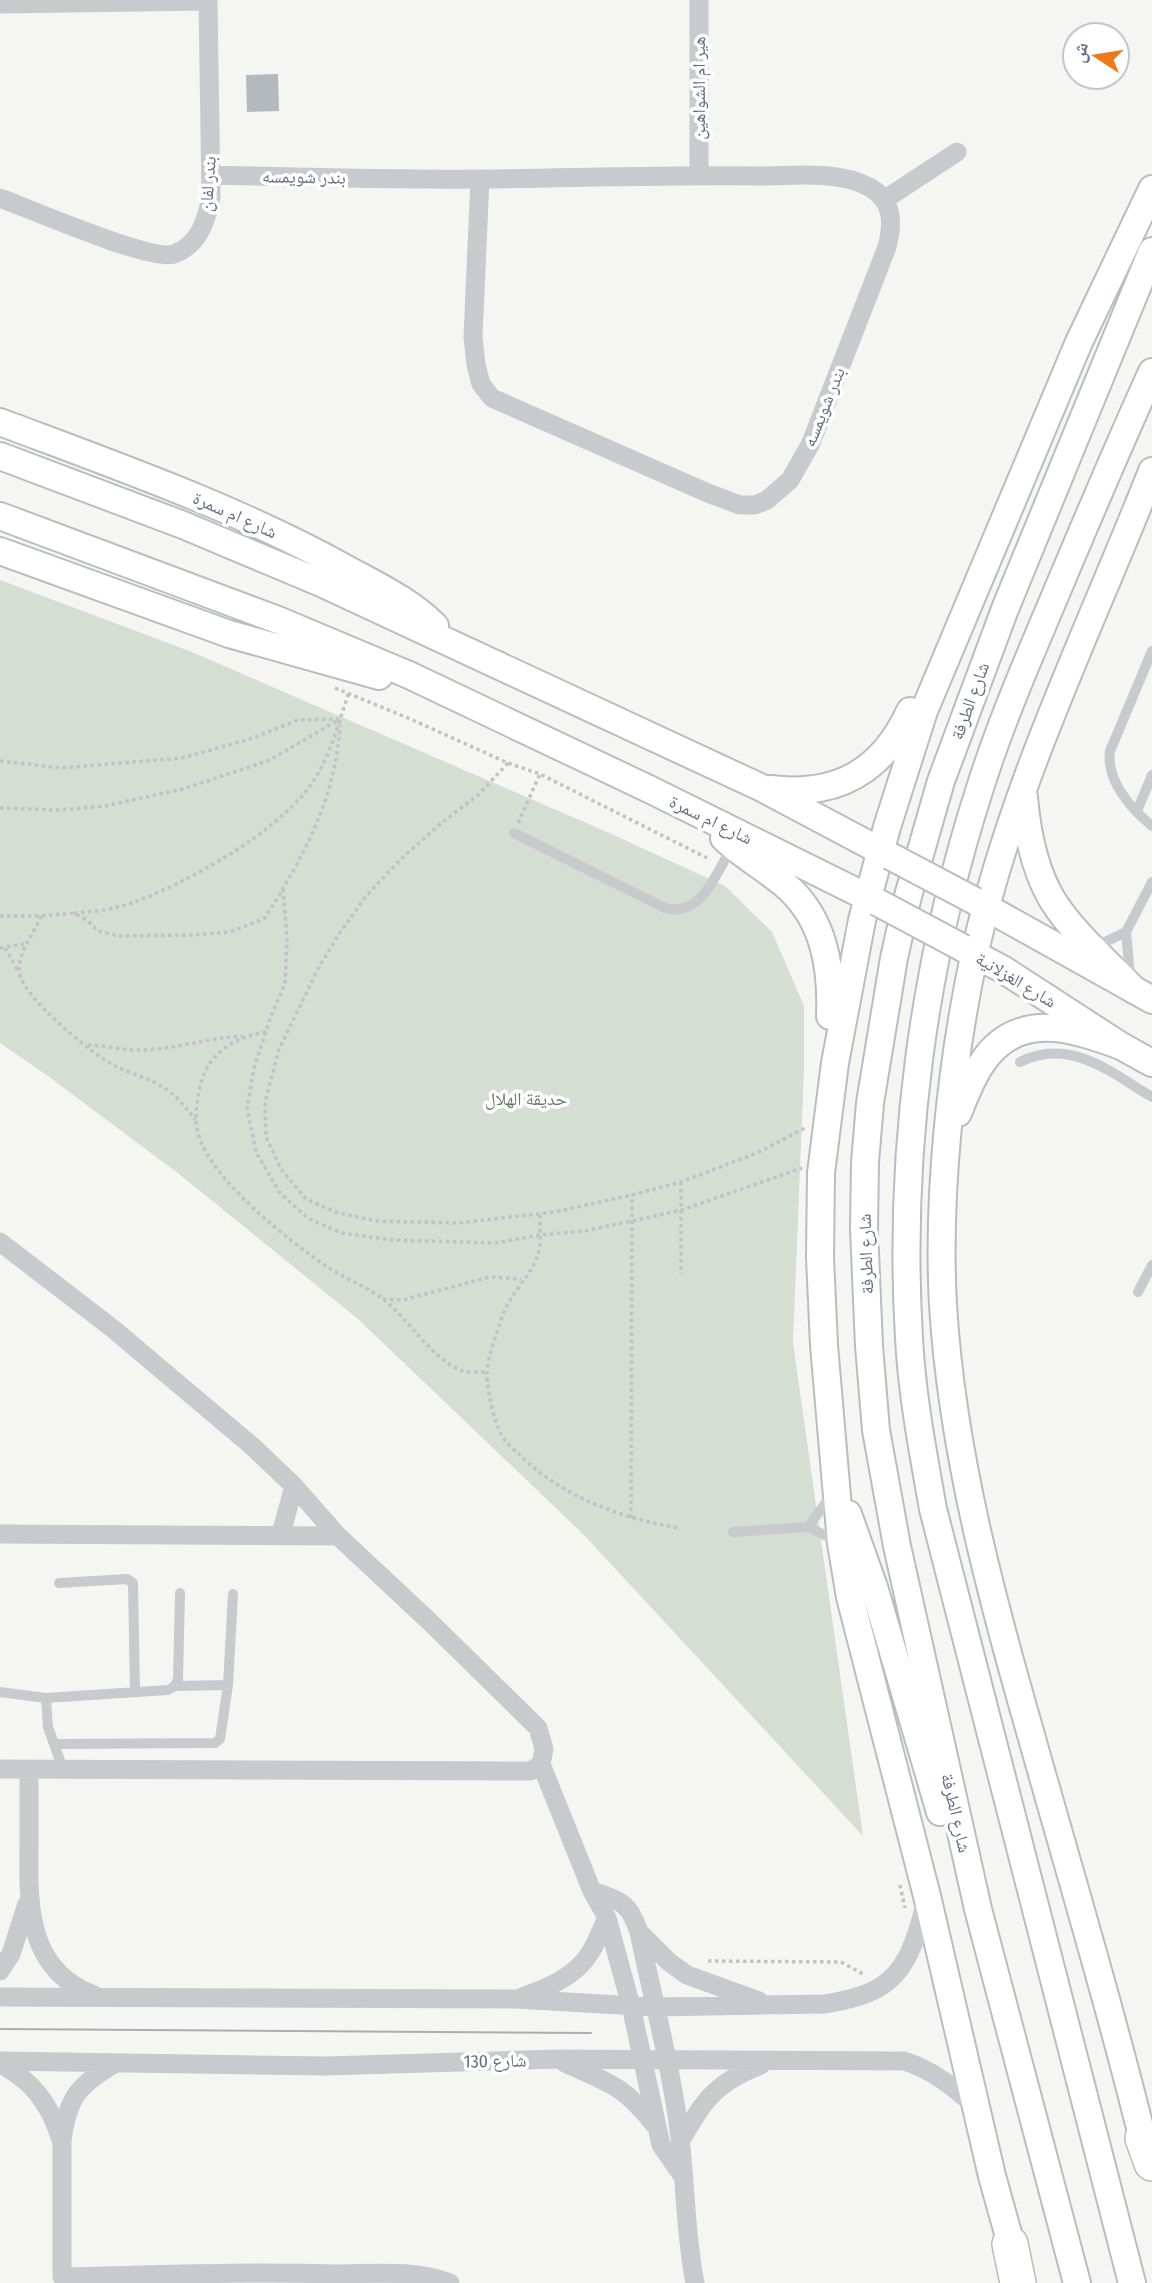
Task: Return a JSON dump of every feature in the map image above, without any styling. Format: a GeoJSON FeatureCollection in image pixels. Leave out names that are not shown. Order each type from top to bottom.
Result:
{"type":"FeatureCollection","features":[{"type":"Feature","properties":{"kind":"highway"},"geometry":{"type":"LineString","coordinates":[[1010,2244],[1018,2283]]}},
{"type":"Feature","properties":{"kind":"main road"},"geometry":{"type":"LineString","coordinates":[[1024,2283],[1010,2244],[927,1896],[850,1597],[835,1482],[820,1246],[821,1173],[835,1063],[848,990],[908,756],[1079,342],[1152,189]]}},
{"type":"Feature","properties":{"kind":"main road","name":"شارع الطرفة"},"geometry":{"type":"LineString","coordinates":[[1077,2283],[978,1909],[897,1546],[876,1430],[863,1229],[865,1162],[870,1103],[899,933],[942,781],[1004,609],[1152,251]]}},
{"type":"Feature","properties":{"kind":"main road"},"geometry":{"type":"LineString","coordinates":[[1133,2279],[933,1509],[915,1402],[907,1277],[909,1159],[914,1101],[934,970],[961,853],[1006,712],[1152,372]]}},
{"type":"Feature","properties":{"kind":"main road","name":"شارع ام سمرة"},"geometry":{"type":"LineString","coordinates":[[0,422],[178,490],[280,534],[408,603],[451,642]]}},
{"type":"Feature","properties":{"kind":"main road","name":"شارع ام سمرة"},"geometry":{"type":"LineString","coordinates":[[0,456],[183,525],[321,583],[762,788],[885,853]]}},
{"type":"Feature","properties":{"kind":"main road"},"geometry":{"type":"LineString","coordinates":[[1152,471],[1024,787],[980,904],[968,952],[944,1188],[943,1306],[958,1426],[972,1504],[1006,1650],[1152,2175]]}},
{"type":"Feature","properties":{"kind":"main road","name":"شارع ام سمرة"},"geometry":{"type":"LineString","coordinates":[[0,516],[278,620],[429,685],[873,900]]}},
{"type":"Feature","properties":{"kind":"main road","name":"شارع ام سمرة"},"geometry":{"type":"LineString","coordinates":[[0,551],[261,644],[366,674],[429,685]]}},
{"type":"Feature","properties":{"kind":"main road"},"geometry":{"type":"LineString","coordinates":[[762,788],[815,790],[833,787],[861,773],[890,746],[923,687],[947,658]]}},
{"type":"Feature","properties":{"kind":"main road"},"geometry":{"type":"LineString","coordinates":[[1024,787],[1029,832],[1037,867],[1054,902],[1091,944],[1143,995]]}},
{"type":"Feature","properties":{"kind":"main road"},"geometry":{"type":"LineString","coordinates":[[704,817],[726,855],[785,884],[814,922],[828,958],[832,988],[831,1041],[835,1063]]}},
{"type":"Feature","properties":{"kind":"main road"},"geometry":{"type":"LineString","coordinates":[[885,853],[1143,995]]}},
{"type":"Feature","properties":{"kind":"main road","name":"شارع الغزلانية"},"geometry":{"type":"LineString","coordinates":[[873,900],[1004,970],[1152,1063]]}},
{"type":"Feature","properties":{"kind":"main road"},"geometry":{"type":"LineString","coordinates":[[949,1134],[983,1061],[1003,1042],[1015,1035],[1043,1027],[1057,1027],[1086,1033],[1121,1046]]}},
{"type":"Feature","properties":{"kind":"main road"},"geometry":{"type":"LineString","coordinates":[[835,1482],[874,1587],[936,1801],[978,1909]]}},
{"type":"Feature","properties":{"kind":"street"},"geometry":{"type":"LineString","coordinates":[[0,4],[208,0]]}},
{"type":"Feature","properties":{"kind":"street","name":"بندر لفان"},"geometry":{"type":"LineString","coordinates":[[0,198],[145,253],[173,254],[191,244],[205,224],[211,198],[208,0]]}},
{"type":"Feature","properties":{"kind":"street","name":"هير ام الشواهين"},"geometry":{"type":"LineString","coordinates":[[699,0],[699,175]]}},
{"type":"Feature","properties":{"kind":"street"},"geometry":{"type":"LineString","coordinates":[[884,200],[957,152]]}},
{"type":"Feature","properties":{"kind":"street","name":"بندر شويمسه"},"geometry":{"type":"LineString","coordinates":[[211,175],[480,179],[699,175],[832,176],[868,186],[880,193],[889,209],[892,227],[887,247],[803,460],[790,480],[767,500],[755,505],[740,505],[503,404],[486,392],[476,365],[474,337],[480,179]]}},
{"type":"Feature","properties":{"kind":"street"},"geometry":{"type":"LineString","coordinates":[[0,1242],[178,1382],[294,1486],[338,1536],[537,1728],[544,1749],[541,1764],[592,1891],[607,1918],[631,2006],[661,2145],[682,2175]]}},
{"type":"Feature","properties":{"kind":"street"},"geometry":{"type":"LineString","coordinates":[[281,1534],[294,1486]]}},
{"type":"Feature","properties":{"kind":"street"},"geometry":{"type":"LineString","coordinates":[[0,1534],[338,1536]]}},
{"type":"Feature","properties":{"kind":"street"},"geometry":{"type":"LineString","coordinates":[[0,1769],[531,1771],[541,1764]]}},
{"type":"Feature","properties":{"kind":"street"},"geometry":{"type":"LineString","coordinates":[[29,1769],[28,1900],[35,1929],[46,1958],[57,1973],[71,1984],[102,1998]]}},
{"type":"Feature","properties":{"kind":"street"},"geometry":{"type":"LineString","coordinates":[[592,1891],[622,1901],[633,1913],[639,1932],[681,2140],[684,2216],[695,2283]]}},
{"type":"Feature","properties":{"kind":"street"},"geometry":{"type":"LineString","coordinates":[[0,1997],[515,2000],[655,2007],[824,2004],[870,1994],[899,1970],[918,1933],[927,1896]]}},
{"type":"Feature","properties":{"kind":"street"},"geometry":{"type":"LineString","coordinates":[[0,1971],[11,1954],[28,1900]]}},
{"type":"Feature","properties":{"kind":"street"},"geometry":{"type":"LineString","coordinates":[[515,2000],[547,1987],[578,1968],[589,1955],[607,1918]]}},
{"type":"Feature","properties":{"kind":"street"},"geometry":{"type":"LineString","coordinates":[[639,1932],[679,1970],[705,1983],[769,2005]]}},
{"type":"Feature","properties":{"kind":"street"},"geometry":{"type":"LineString","coordinates":[[558,2059],[625,2092],[657,2128]]}},
{"type":"Feature","properties":{"kind":"street","name":"شارع 130"},"geometry":{"type":"LineString","coordinates":[[0,2063],[326,2066],[558,2059],[904,2061],[921,2066],[946,2081],[975,2106]]}},
{"type":"Feature","properties":{"kind":"street"},"geometry":{"type":"LineString","coordinates":[[681,2140],[707,2098],[721,2084],[740,2073],[772,2061]]}},
{"type":"Feature","properties":{"kind":"street"},"geometry":{"type":"LineString","coordinates":[[0,2063],[15,2072],[41,2096],[50,2110],[62,2141]]}},
{"type":"Feature","properties":{"kind":"street"},"geometry":{"type":"LineString","coordinates":[[115,2063],[92,2077],[73,2096],[68,2110],[62,2141],[62,2277],[212,2273],[230,2275],[281,2271],[410,2273],[450,2283]]}},
{"type":"Feature","properties":{"kind":"lane"},"geometry":{"type":"LineString","coordinates":[[1152,651],[1113,743],[1109,759],[1112,778],[1152,826]]}},
{"type":"Feature","properties":{"kind":"lane"},"geometry":{"type":"LineString","coordinates":[[1137,811],[1152,775]]}},
{"type":"Feature","properties":{"kind":"lane"},"geometry":{"type":"LineString","coordinates":[[514,833],[665,908],[674,910],[684,910],[701,899],[726,855]]}},
{"type":"Feature","properties":{"kind":"lane"},"geometry":{"type":"LineString","coordinates":[[1143,995],[1128,965],[1126,932],[1152,882]]}},
{"type":"Feature","properties":{"kind":"lane"},"geometry":{"type":"LineString","coordinates":[[1091,944],[1107,941],[1126,932]]}},
{"type":"Feature","properties":{"kind":"lane"},"geometry":{"type":"LineString","coordinates":[[1020,1062],[1049,1053],[1070,1054],[1091,1062],[1152,1097]]}},
{"type":"Feature","properties":{"kind":"lane"},"geometry":{"type":"LineString","coordinates":[[1138,1292],[1152,1265]]}},
{"type":"Feature","properties":{"kind":"lane"},"geometry":{"type":"LineString","coordinates":[[808,1527],[835,1482]]}},
{"type":"Feature","properties":{"kind":"lane"},"geometry":{"type":"LineString","coordinates":[[733,1532],[808,1527],[841,1544]]}},
{"type":"Feature","properties":{"kind":"lane"},"geometry":{"type":"LineString","coordinates":[[59,1583],[127,1579],[134,1583],[135,1692]]}},
{"type":"Feature","properties":{"kind":"lane"},"geometry":{"type":"LineString","coordinates":[[175,1686],[180,1593]]}},
{"type":"Feature","properties":{"kind":"lane"},"geometry":{"type":"LineString","coordinates":[[54,1744],[215,1743],[220,1739],[228,1685],[233,1594]]}},
{"type":"Feature","properties":{"kind":"lane"},"geometry":{"type":"LineString","coordinates":[[0,1692],[46,1698],[168,1690],[175,1686],[228,1685]]}},
{"type":"Feature","properties":{"kind":"lane"},"geometry":{"type":"LineString","coordinates":[[46,1698],[48,1727],[63,1769]]}},
{"type":"Feature","properties":{"kind":"path"},"geometry":{"type":"LineString","coordinates":[[0,916],[98,911],[131,903],[221,860],[272,823],[309,787],[330,751],[348,693]]}},
{"type":"Feature","properties":{"kind":"path"},"geometry":{"type":"LineString","coordinates":[[0,761],[61,768],[182,758],[250,739],[298,720],[340,719]]}},
{"type":"Feature","properties":{"kind":"path"},"geometry":{"type":"LineString","coordinates":[[0,808],[59,810],[105,806],[183,789],[270,760],[340,719]]}},
{"type":"Feature","properties":{"kind":"path"},"geometry":{"type":"LineString","coordinates":[[74,913],[98,931],[119,936],[230,932],[264,919],[304,853],[324,810],[339,745],[340,719]]}},
{"type":"Feature","properties":{"kind":"path"},"geometry":{"type":"LineString","coordinates":[[726,855],[509,763],[478,795],[398,861],[366,896],[339,934],[279,1049],[265,1102],[266,1137],[281,1169],[306,1199],[335,1212],[377,1221],[424,1224],[540,1215],[632,1195],[681,1182],[757,1153],[807,1127]]}},
{"type":"Feature","properties":{"kind":"path"},"geometry":{"type":"LineString","coordinates":[[514,833],[540,774]]}},
{"type":"Feature","properties":{"kind":"path"},"geometry":{"type":"LineString","coordinates":[[281,891],[283,889],[287,939],[285,984],[254,1068],[247,1108],[256,1152],[280,1193],[309,1219],[342,1233],[391,1240],[495,1243],[585,1231],[682,1210],[804,1167]]}},
{"type":"Feature","properties":{"kind":"path"},"geometry":{"type":"LineString","coordinates":[[19,973],[23,948],[35,931],[41,916]]}},
{"type":"Feature","properties":{"kind":"path"},"geometry":{"type":"LineString","coordinates":[[26,944],[2,948],[43,1008],[66,1030],[117,1067],[135,1072],[163,1087],[184,1105],[197,1121]]}},
{"type":"Feature","properties":{"kind":"path"},"geometry":{"type":"LineString","coordinates":[[86,1044],[136,1050],[191,1045],[217,1038],[266,1032]]}},
{"type":"Feature","properties":{"kind":"path"},"geometry":{"type":"LineString","coordinates":[[245,1036],[231,1043],[214,1058],[202,1079],[195,1109],[198,1134],[207,1155],[236,1190],[265,1218],[328,1267],[383,1299],[409,1322],[442,1360],[463,1371],[487,1372]]}},
{"type":"Feature","properties":{"kind":"path"},"geometry":{"type":"LineString","coordinates":[[681,1182],[681,1274]]}},
{"type":"Feature","properties":{"kind":"path"},"geometry":{"type":"LineString","coordinates":[[631,1518],[632,1195]]}},
{"type":"Feature","properties":{"kind":"path"},"geometry":{"type":"LineString","coordinates":[[540,1215],[536,1261],[503,1315],[487,1372],[491,1401],[502,1437],[528,1463],[561,1488],[631,1518],[678,1528]]}},
{"type":"Feature","properties":{"kind":"path"},"geometry":{"type":"LineString","coordinates":[[383,1299],[402,1300],[490,1277],[522,1280]]}},
{"type":"Feature","properties":{"kind":"path"},"geometry":{"type":"LineString","coordinates":[[679,1970],[686,1961],[841,1962],[869,1978]]}},
{"type":"Feature","properties":{"kind":"green space","name":"حديقة الهلال"},"geometry":{"type":"Polygon","coordinates":[[[0,580],[192,652],[607,832],[725,886],[772,932],[804,1006],[793,1343],[863,1836],[583,1534],[358,1319],[179,1174],[0,1043],[0,580]]]}},
{"type":"Feature","properties":{"kind":"building"},"geometry":{"type":"Polygon","coordinates":[[[278,74],[279,111],[247,112],[246,75],[278,74]]]}},
{"type":"Feature","properties":{"kind":"tram line"},"geometry":{"type":"LineString","coordinates":[[0,2029],[591,2033]]}}]}
